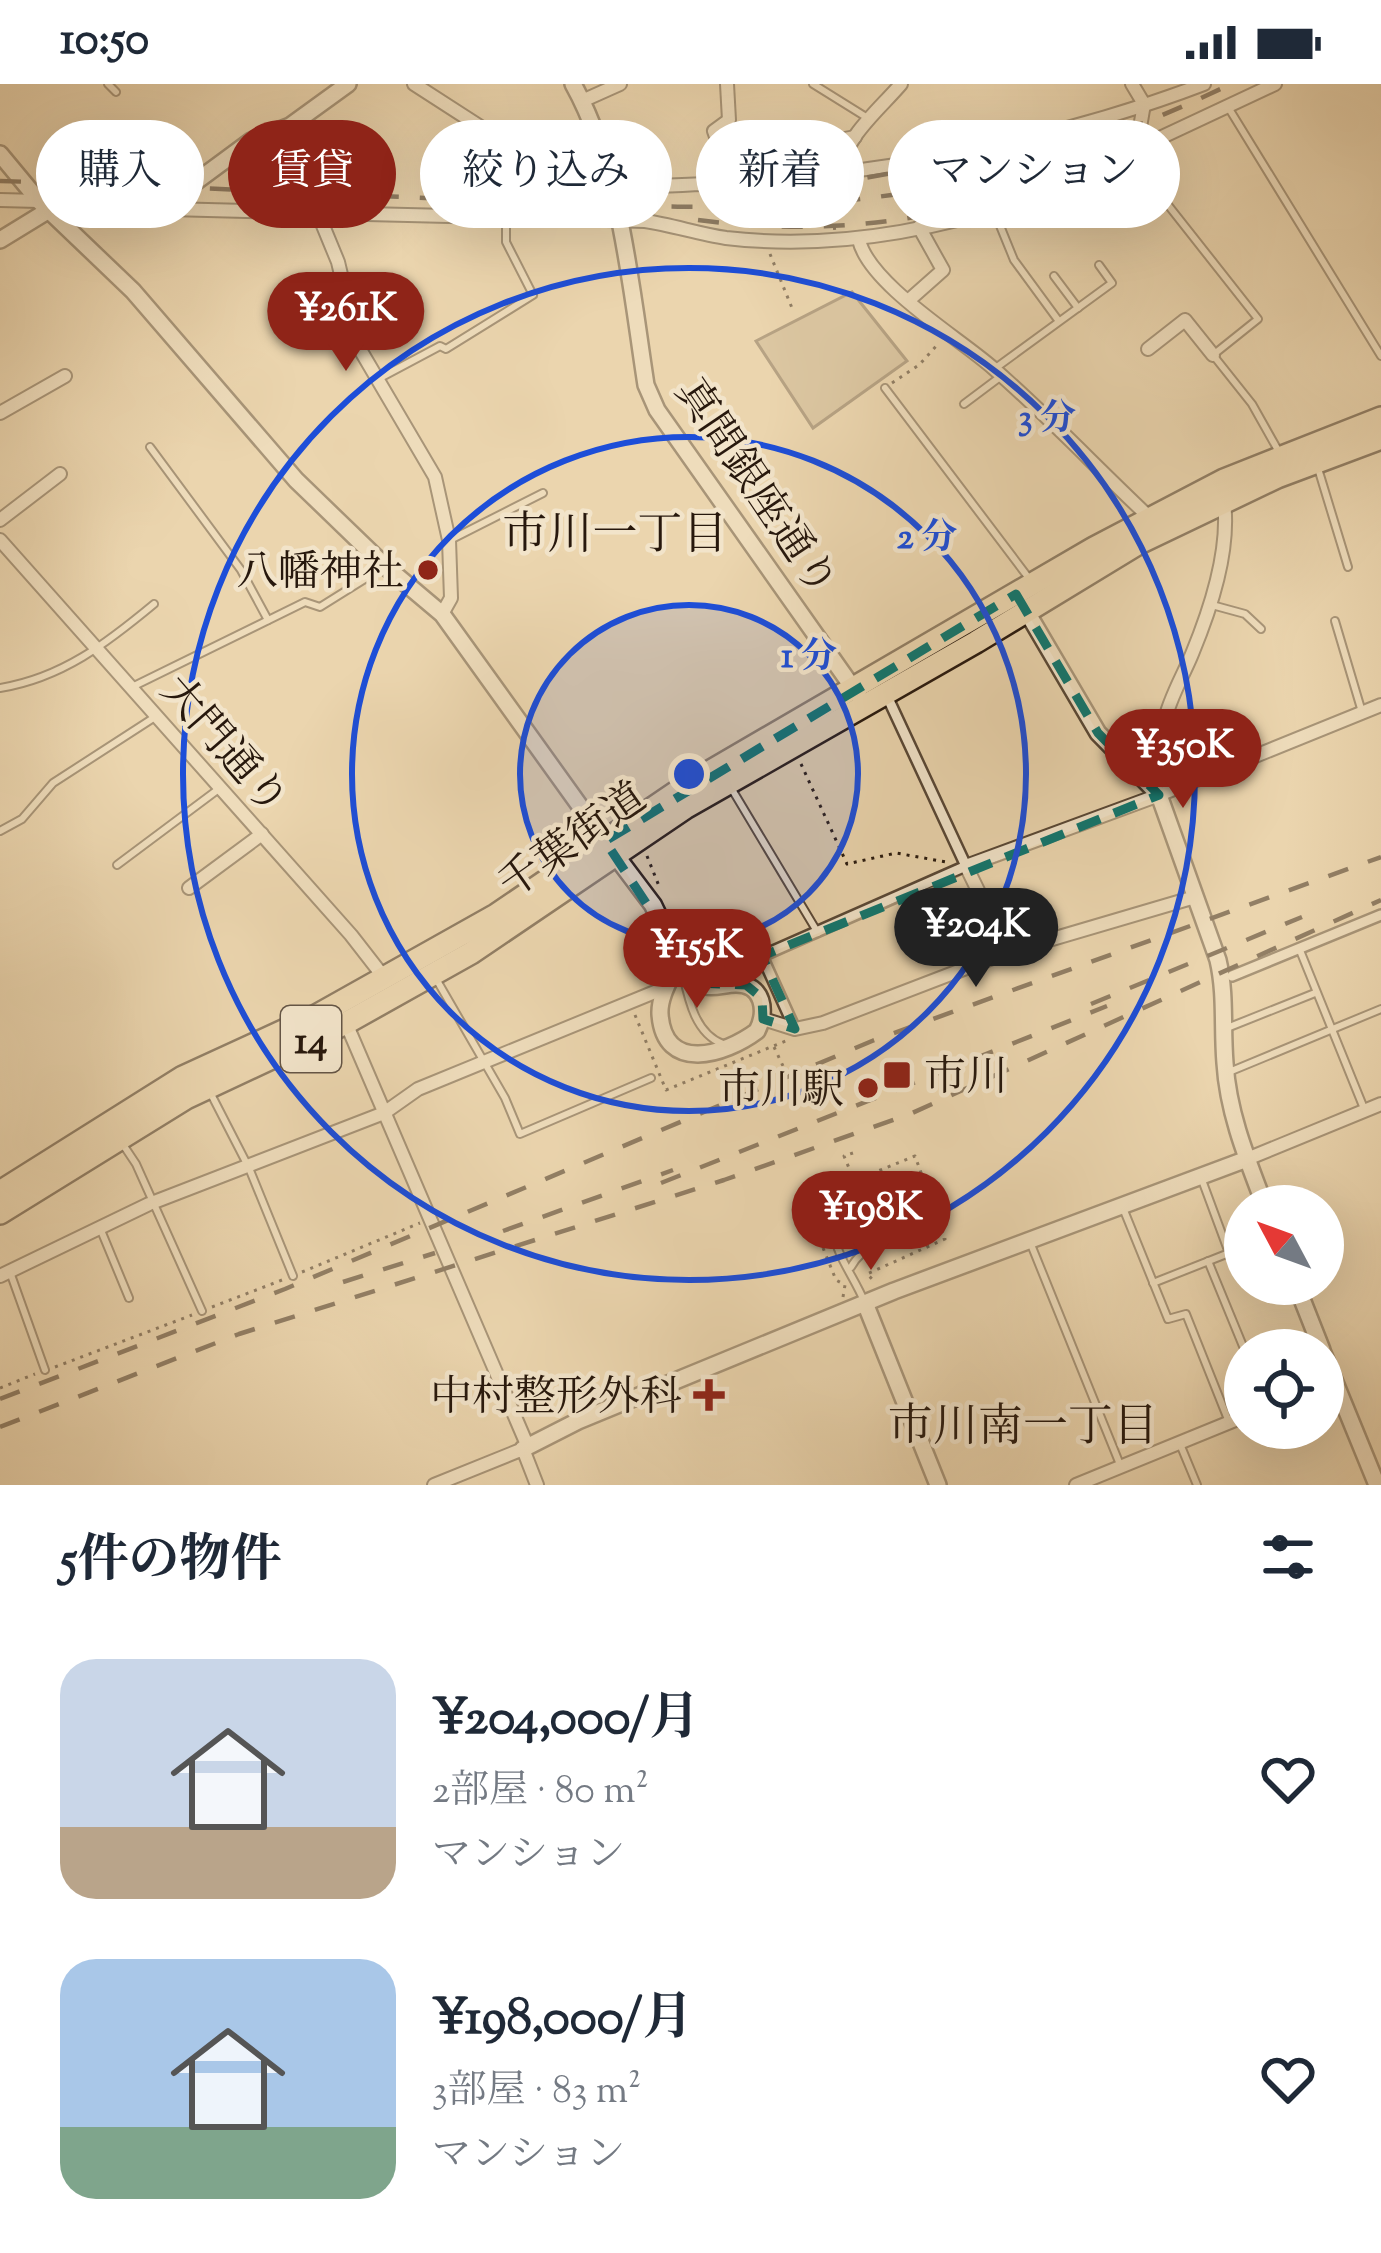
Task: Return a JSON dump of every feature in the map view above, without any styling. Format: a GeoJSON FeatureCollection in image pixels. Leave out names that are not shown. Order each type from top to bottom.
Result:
{"type":"FeatureCollection","features":[{"type":"Feature","properties":{"kind":"highway","name":"千葉街道"},"geometry":{"type":"LineString","coordinates":[[0,1192],[203,1066],[316,1016],[434,973],[511,928],[687,785],[859,697],[1149,518],[1281,455],[1381,418]]}},
{"type":"Feature","properties":{"kind":"highway","name":"千葉街道"},"geometry":{"type":"LineString","coordinates":[[0,1213],[206,1086],[346,1023],[390,987],[516,903],[793,748],[859,697],[886,694],[1025,596],[1224,500],[1381,438]]}},
{"type":"Feature","properties":{"kind":"main road"},"geometry":{"type":"LineString","coordinates":[[610,849],[688,959]]}},
{"type":"Feature","properties":{"kind":"street"},"geometry":{"type":"LineString","coordinates":[[298,120],[348,84]]}},
{"type":"Feature","properties":{"kind":"street"},"geometry":{"type":"LineString","coordinates":[[415,84],[465,120]]}},
{"type":"Feature","properties":{"kind":"street","name":"真間銀座通り"},"geometry":{"type":"LineString","coordinates":[[573,84],[588,120]]}},
{"type":"Feature","properties":{"kind":"street"},"geometry":{"type":"LineString","coordinates":[[582,101],[620,84]]}},
{"type":"Feature","properties":{"kind":"street"},"geometry":{"type":"LineString","coordinates":[[727,84],[730,120]]}},
{"type":"Feature","properties":{"kind":"street"},"geometry":{"type":"LineString","coordinates":[[864,126],[901,84]]}},
{"type":"Feature","properties":{"kind":"street"},"geometry":{"type":"LineString","coordinates":[[1132,84],[1144,104],[1141,120]]}},
{"type":"Feature","properties":{"kind":"street"},"geometry":{"type":"LineString","coordinates":[[864,164],[966,150],[1204,84]]}},
{"type":"Feature","properties":{"kind":"street"},"geometry":{"type":"LineString","coordinates":[[1180,129],[1275,84]]}},
{"type":"Feature","properties":{"kind":"street"},"geometry":{"type":"LineString","coordinates":[[0,154],[36,197]]}},
{"type":"Feature","properties":{"kind":"street"},"geometry":{"type":"LineString","coordinates":[[0,200],[36,205]]}},
{"type":"Feature","properties":{"kind":"street"},"geometry":{"type":"LineString","coordinates":[[0,240],[36,212]]}},
{"type":"Feature","properties":{"kind":"street"},"geometry":{"type":"LineString","coordinates":[[672,227],[722,237],[859,240],[910,228]]}},
{"type":"Feature","properties":{"kind":"street"},"geometry":{"type":"LineString","coordinates":[[67,228],[133,291],[296,480],[442,614],[610,849]]}},
{"type":"Feature","properties":{"kind":"street"},"geometry":{"type":"LineString","coordinates":[[324,228],[338,262],[358,346],[435,477],[449,540],[451,598],[442,614]]}},
{"type":"Feature","properties":{"kind":"street","name":"真間銀座通り"},"geometry":{"type":"LineString","coordinates":[[618,228],[646,386],[657,410],[859,697]]}},
{"type":"Feature","properties":{"kind":"street"},"geometry":{"type":"LineString","coordinates":[[908,301],[943,270],[920,228]]}},
{"type":"Feature","properties":{"kind":"street"},"geometry":{"type":"LineString","coordinates":[[859,240],[865,256],[908,301],[998,373],[1149,518]]}},
{"type":"Feature","properties":{"kind":"street"},"geometry":{"type":"LineString","coordinates":[[1148,349],[1185,320],[1213,355]]}},
{"type":"Feature","properties":{"kind":"street"},"geometry":{"type":"LineString","coordinates":[[0,413],[64,376]]}},
{"type":"Feature","properties":{"kind":"street"},"geometry":{"type":"LineString","coordinates":[[0,520],[60,474]]}},
{"type":"Feature","properties":{"kind":"street"},"geometry":{"type":"LineString","coordinates":[[1156,790],[1164,719],[1199,638],[1227,529],[1224,500]]}},
{"type":"Feature","properties":{"kind":"street","name":"大門通り"},"geometry":{"type":"LineString","coordinates":[[0,540],[262,834],[390,987]]}},
{"type":"Feature","properties":{"kind":"street"},"geometry":{"type":"LineString","coordinates":[[1025,596],[1098,734],[1156,790],[1224,984],[1231,1110],[1257,1185]]}},
{"type":"Feature","properties":{"kind":"street"},"geometry":{"type":"LineString","coordinates":[[886,694],[1008,952]]}},
{"type":"Feature","properties":{"kind":"street"},"geometry":{"type":"LineString","coordinates":[[795,1029],[762,956],[966,866],[1381,705]]}},
{"type":"Feature","properties":{"kind":"street"},"geometry":{"type":"LineString","coordinates":[[189,888],[262,834]]}},
{"type":"Feature","properties":{"kind":"street"},"geometry":{"type":"LineString","coordinates":[[763,1019],[795,1029],[823,1023],[1008,952],[1195,897]]}},
{"type":"Feature","properties":{"kind":"street"},"geometry":{"type":"LineString","coordinates":[[1232,976],[1381,915]]}},
{"type":"Feature","properties":{"kind":"street"},"geometry":{"type":"LineString","coordinates":[[688,959],[705,986],[746,986],[762,998],[763,1019],[752,1034],[704,1055],[679,1050],[670,1041],[660,1015],[667,987],[688,959]]}},
{"type":"Feature","properties":{"kind":"street"},"geometry":{"type":"LineString","coordinates":[[5,1274],[154,1203],[384,1113],[418,1089],[667,987]]}},
{"type":"Feature","properties":{"kind":"street"},"geometry":{"type":"LineString","coordinates":[[346,1023],[537,1485]]}},
{"type":"Feature","properties":{"kind":"street"},"geometry":{"type":"LineString","coordinates":[[434,1485],[865,1303],[1028,1238],[1123,1208],[1381,1104]]}},
{"type":"Feature","properties":{"kind":"street"},"geometry":{"type":"LineString","coordinates":[[865,1303],[938,1485]]}},
{"type":"Feature","properties":{"kind":"street"},"geometry":{"type":"LineString","coordinates":[[1344,1416],[1377,1485]]}},
{"type":"Feature","properties":{"kind":"street"},"geometry":{"type":"LineString","coordinates":[[1076,1485],[1224,1425]]}},
{"type":"Feature","properties":{"kind":"lane"},"geometry":{"type":"LineString","coordinates":[[108,84],[116,92]]}},
{"type":"Feature","properties":{"kind":"lane"},"geometry":{"type":"LineString","coordinates":[[813,84],[870,118]]}},
{"type":"Feature","properties":{"kind":"lane"},"geometry":{"type":"LineString","coordinates":[[1228,107],[1381,356]]}},
{"type":"Feature","properties":{"kind":"lane"},"geometry":{"type":"LineString","coordinates":[[1180,220],[1258,319],[1213,355],[1252,404],[1281,455]]}},
{"type":"Feature","properties":{"kind":"lane"},"geometry":{"type":"LineString","coordinates":[[378,380],[440,346],[446,349],[533,295],[506,242],[506,228]]}},
{"type":"Feature","properties":{"kind":"lane"},"geometry":{"type":"LineString","coordinates":[[1001,228],[1014,260],[1059,322]]}},
{"type":"Feature","properties":{"kind":"lane"},"geometry":{"type":"LineString","coordinates":[[964,404],[1112,283],[1099,265]]}},
{"type":"Feature","properties":{"kind":"lane"},"geometry":{"type":"LineString","coordinates":[[1054,276],[1078,308]]}},
{"type":"Feature","properties":{"kind":"lane"},"geometry":{"type":"LineString","coordinates":[[885,388],[1025,596]]}},
{"type":"Feature","properties":{"kind":"lane"},"geometry":{"type":"LineString","coordinates":[[150,447],[241,570],[268,620]]}},
{"type":"Feature","properties":{"kind":"lane"},"geometry":{"type":"LineString","coordinates":[[1316,462],[1348,567]]}},
{"type":"Feature","properties":{"kind":"lane"},"geometry":{"type":"LineString","coordinates":[[449,540],[543,494]]}},
{"type":"Feature","properties":{"kind":"lane"},"geometry":{"type":"LineString","coordinates":[[132,687],[305,602],[320,607],[385,566]]}},
{"type":"Feature","properties":{"kind":"lane"},"geometry":{"type":"LineString","coordinates":[[0,688],[26,684],[97,650],[154,604]]}},
{"type":"Feature","properties":{"kind":"lane"},"geometry":{"type":"LineString","coordinates":[[1208,604],[1245,614],[1261,628]]}},
{"type":"Feature","properties":{"kind":"lane"},"geometry":{"type":"LineString","coordinates":[[1335,621],[1362,712]]}},
{"type":"Feature","properties":{"kind":"lane"},"geometry":{"type":"LineString","coordinates":[[0,832],[22,819],[53,782],[156,716]]}},
{"type":"Feature","properties":{"kind":"lane"},"geometry":{"type":"LineString","coordinates":[[729,783],[818,933]]}},
{"type":"Feature","properties":{"kind":"lane"},"geometry":{"type":"LineString","coordinates":[[117,865],[220,788]]}},
{"type":"Feature","properties":{"kind":"lane"},"geometry":{"type":"LineString","coordinates":[[1299,948],[1365,1111]]}},
{"type":"Feature","properties":{"kind":"lane"},"geometry":{"type":"LineString","coordinates":[[688,959],[693,1008],[700,1025],[713,1040],[732,1044]]}},
{"type":"Feature","properties":{"kind":"lane"},"geometry":{"type":"LineString","coordinates":[[434,973],[520,1134],[651,1078]]}},
{"type":"Feature","properties":{"kind":"lane"},"geometry":{"type":"LineString","coordinates":[[693,1008],[705,986]]}},
{"type":"Feature","properties":{"kind":"lane"},"geometry":{"type":"LineString","coordinates":[[1224,1029],[1317,992]]}},
{"type":"Feature","properties":{"kind":"lane"},"geometry":{"type":"LineString","coordinates":[[1226,1073],[1381,1009]]}},
{"type":"Feature","properties":{"kind":"lane"},"geometry":{"type":"LineString","coordinates":[[206,1086],[249,1168],[293,1276]]}},
{"type":"Feature","properties":{"kind":"lane"},"geometry":{"type":"LineString","coordinates":[[120,1140],[202,1311]]}},
{"type":"Feature","properties":{"kind":"lane"},"geometry":{"type":"LineString","coordinates":[[1153,1283],[1229,1253],[1201,1177]]}},
{"type":"Feature","properties":{"kind":"lane"},"geometry":{"type":"LineString","coordinates":[[834,1220],[870,1220],[890,1192]]}},
{"type":"Feature","properties":{"kind":"lane"},"geometry":{"type":"LineString","coordinates":[[865,1303],[838,1244],[834,1220],[843,1209],[890,1192]]}},
{"type":"Feature","properties":{"kind":"lane"},"geometry":{"type":"LineString","coordinates":[[851,1268],[862,1250],[901,1221],[906,1208],[903,1200],[890,1192]]}},
{"type":"Feature","properties":{"kind":"lane"},"geometry":{"type":"LineString","coordinates":[[1123,1208],[1168,1319],[1186,1314],[1224,1410]]}},
{"type":"Feature","properties":{"kind":"lane"},"geometry":{"type":"LineString","coordinates":[[100,1228],[129,1298]]}},
{"type":"Feature","properties":{"kind":"lane"},"geometry":{"type":"LineString","coordinates":[[838,1244],[892,1229]]}},
{"type":"Feature","properties":{"kind":"lane"},"geometry":{"type":"LineString","coordinates":[[1028,1238],[1121,1467]]}},
{"type":"Feature","properties":{"kind":"lane"},"geometry":{"type":"LineString","coordinates":[[1208,1261],[1236,1329]]}},
{"type":"Feature","properties":{"kind":"lane"},"geometry":{"type":"LineString","coordinates":[[5,1274],[45,1370]]}},
{"type":"Feature","properties":{"kind":"lane"},"geometry":{"type":"LineString","coordinates":[[1180,1443],[1197,1485]]}},
{"type":"Feature","properties":{"kind":"path"},"geometry":{"type":"LineString","coordinates":[[835,228],[835,234]]}},
{"type":"Feature","properties":{"kind":"path"},"geometry":{"type":"LineString","coordinates":[[765,239],[792,308]]}},
{"type":"Feature","properties":{"kind":"path"},"geometry":{"type":"LineString","coordinates":[[885,388],[919,364],[948,334]]}},
{"type":"Feature","properties":{"kind":"path"},"geometry":{"type":"LineString","coordinates":[[793,748],[847,864],[896,854],[966,866]]}},
{"type":"Feature","properties":{"kind":"path"},"geometry":{"type":"LineString","coordinates":[[647,848],[648,862],[666,898]]}},
{"type":"Feature","properties":{"kind":"path"},"geometry":{"type":"LineString","coordinates":[[688,959],[719,968],[762,956]]}},
{"type":"Feature","properties":{"kind":"path"},"geometry":{"type":"LineString","coordinates":[[774,1047],[783,1066]]}},
{"type":"Feature","properties":{"kind":"path"},"geometry":{"type":"LineString","coordinates":[[699,1076],[704,1089]]}},
{"type":"Feature","properties":{"kind":"path"},"geometry":{"type":"LineString","coordinates":[[853,1153],[844,1156],[855,1181]]}},
{"type":"Feature","properties":{"kind":"path"},"geometry":{"type":"LineString","coordinates":[[0,1388],[428,1220]]}},
{"type":"Feature","properties":{"kind":"highlighted area"},"geometry":{"type":"Polygon","coordinates":[[[1016,594],[1098,733],[1159,795],[762,956],[795,1029],[763,1019],[762,998],[746,985],[699,983],[605,841],[1016,594]]]}},
{"type":"Feature","properties":{"kind":"shaded area"},"geometry":{"type":"Polygon","coordinates":[[[852,292],[907,361],[813,428],[756,341],[852,292]]]}},
{"type":"Feature","properties":{"kind":"railway"},"geometry":{"type":"LineString","coordinates":[[0,181],[616,205],[808,204],[903,193],[1029,163],[1112,135],[1231,84]]}},
{"type":"Feature","properties":{"kind":"railway"},"geometry":{"type":"LineString","coordinates":[[864,178],[888,174]]}},
{"type":"Feature","properties":{"kind":"railway"},"geometry":{"type":"LineString","coordinates":[[864,224],[888,221]]}},
{"type":"Feature","properties":{"kind":"railway"},"geometry":{"type":"LineString","coordinates":[[0,1399],[285,1289],[872,1041],[1381,857]]}},
{"type":"Feature","properties":{"kind":"railway"},"geometry":{"type":"LineString","coordinates":[[0,1427],[239,1334],[724,1180],[910,1114],[1381,900]]}},
{"type":"Feature","properties":{"kind":"railway"},"geometry":{"type":"LineString","coordinates":[[1091,1004],[1302,917]]}},
{"type":"Feature","properties":{"kind":"railway"},"geometry":{"type":"LineString","coordinates":[[661,1183],[1107,1006]]}},
{"type":"Feature","properties":{"kind":"railway"},"geometry":{"type":"LineString","coordinates":[[503,1231],[673,1170]]}},
{"type":"Feature","properties":{"kind":"railway"},"geometry":{"type":"LineString","coordinates":[[343,1282],[435,1253]]}},
{"type":"Feature","properties":{"kind":"place","name":"八幡神社"},"geometry":{"type":"Point","coordinates":[428,570]}},
{"type":"Feature","properties":{"kind":"place","name":"市川"},"geometry":{"type":"Point","coordinates":[897,1075]}},
{"type":"Feature","properties":{"kind":"place","name":"市川駅"},"geometry":{"type":"Point","coordinates":[868,1088]}},
{"type":"Feature","properties":{"kind":"place","name":"中村整形外科"},"geometry":{"type":"Point","coordinates":[709,1395]}},
{"type":"Feature","properties":{"kind":"district","name":"市川一丁目"},"geometry":{"type":"Point","coordinates":[615,532]}},
{"type":"Feature","properties":{"kind":"district","name":"市川南一丁目"},"geometry":{"type":"Point","coordinates":[1023,1424]}}]}
